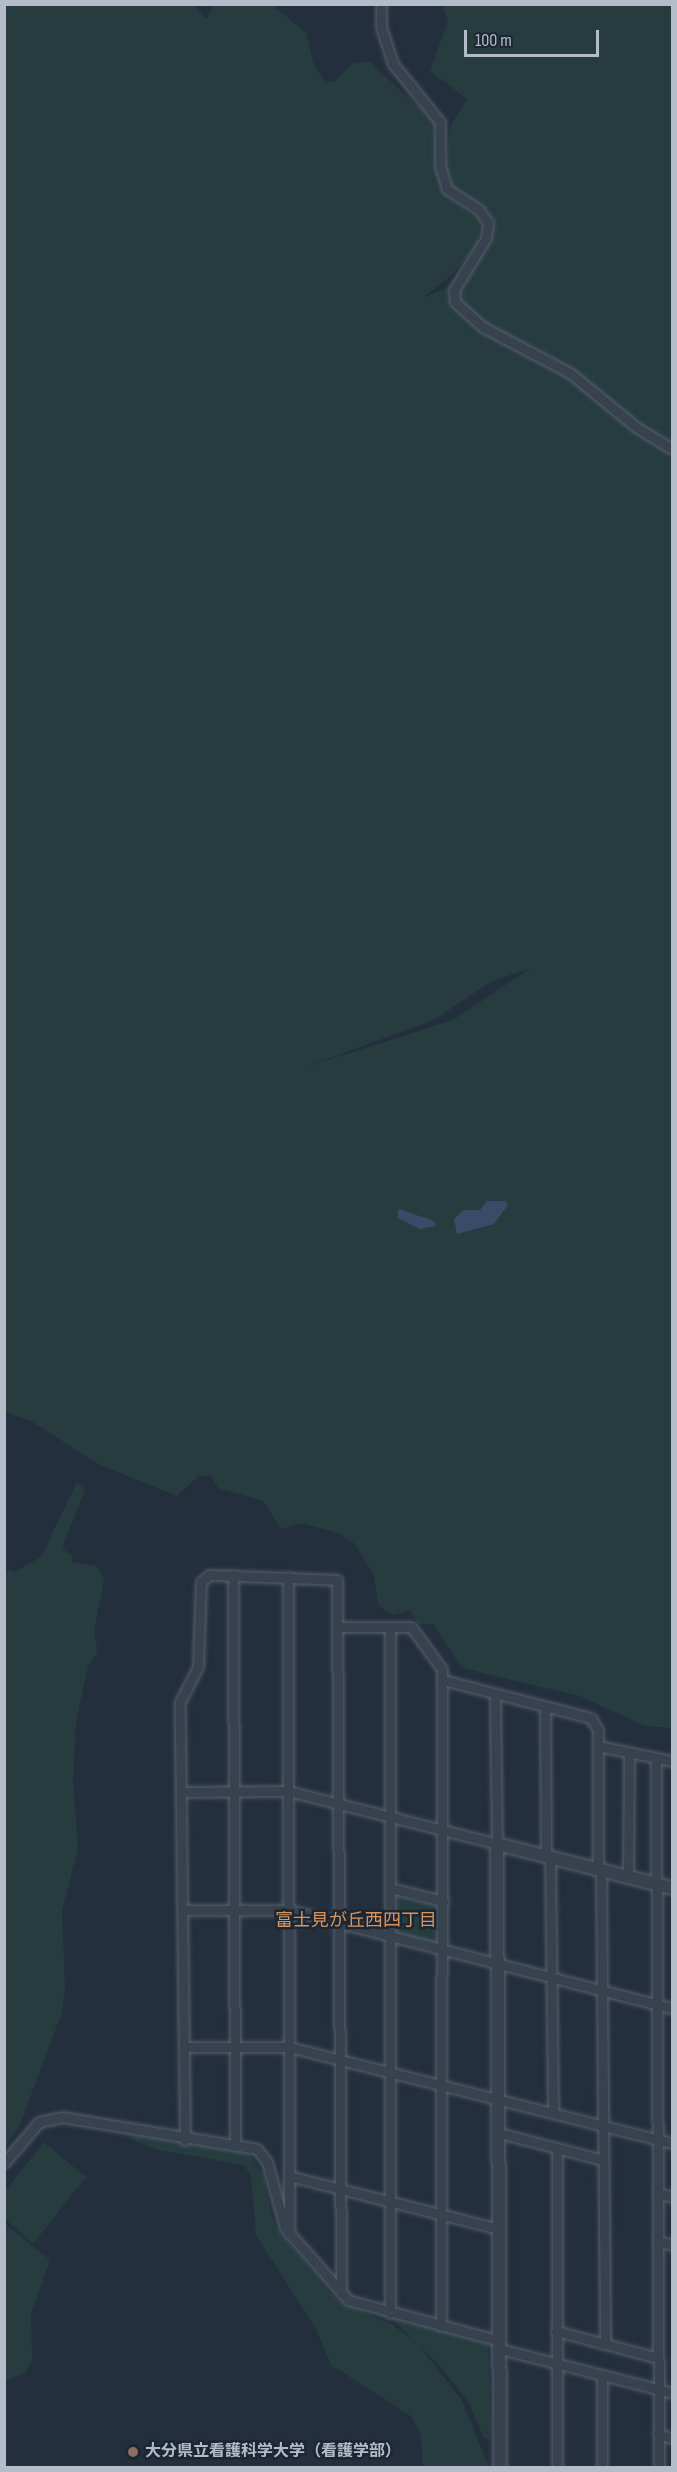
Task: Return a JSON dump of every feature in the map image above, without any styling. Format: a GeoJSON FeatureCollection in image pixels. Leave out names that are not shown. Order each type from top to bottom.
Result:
{"type":"FeatureCollection","features":[{"type":"Feature","properties":{"kind":"street"},"geometry":{"type":"LineString","coordinates":[[381,4],[381,27],[393,64],[440,122],[440,166],[447,189],[479,210],[488,223],[486,238],[454,290],[455,302],[483,327],[570,373],[636,427],[672,449]]}},
{"type":"Feature","properties":{"kind":"street"},"geometry":{"type":"LineString","coordinates":[[185,2140],[180,1702],[198,1667],[201,1582],[205,1575],[337,1580],[341,1627],[341,2293]]}},
{"type":"Feature","properties":{"kind":"street"},"geometry":{"type":"LineString","coordinates":[[233,1575],[235,2146]]}},
{"type":"Feature","properties":{"kind":"street"},"geometry":{"type":"LineString","coordinates":[[288,1577],[290,2234]]}},
{"type":"Feature","properties":{"kind":"street"},"geometry":{"type":"LineString","coordinates":[[341,1627],[390,1627],[414,1630],[439,1661],[443,1680],[441,2326]]}},
{"type":"Feature","properties":{"kind":"street"},"geometry":{"type":"LineString","coordinates":[[390,1627],[390,2313]]}},
{"type":"Feature","properties":{"kind":"street"},"geometry":{"type":"LineString","coordinates":[[443,1680],[591,1718],[598,1730],[605,2344]]}},
{"type":"Feature","properties":{"kind":"street"},"geometry":{"type":"LineString","coordinates":[[495,1694],[501,2468]]}},
{"type":"Feature","properties":{"kind":"street"},"geometry":{"type":"LineString","coordinates":[[545,1707],[553,2113]]}},
{"type":"Feature","properties":{"kind":"street"},"geometry":{"type":"LineString","coordinates":[[598,1746],[656,1760],[672,1761]]}},
{"type":"Feature","properties":{"kind":"street"},"geometry":{"type":"LineString","coordinates":[[628,1877],[629,1754]]}},
{"type":"Feature","properties":{"kind":"street"},"geometry":{"type":"LineString","coordinates":[[656,1760],[658,2468]]}},
{"type":"Feature","properties":{"kind":"street"},"geometry":{"type":"LineString","coordinates":[[181,1792],[288,1791],[672,1888]]}},
{"type":"Feature","properties":{"kind":"street"},"geometry":{"type":"LineString","coordinates":[[390,1888],[443,1901]]}},
{"type":"Feature","properties":{"kind":"street"},"geometry":{"type":"LineString","coordinates":[[183,1910],[289,1910],[672,2008]]}},
{"type":"Feature","properties":{"kind":"street"},"geometry":{"type":"LineString","coordinates":[[184,2048],[289,2047],[672,2143]]}},
{"type":"Feature","properties":{"kind":"street"},"geometry":{"type":"LineString","coordinates":[[4,2163],[34,2126],[57,2118],[185,2140],[257,2149],[265,2159],[279,2215],[290,2234],[341,2293],[353,2303],[441,2326],[557,2364],[672,2393]]}},
{"type":"Feature","properties":{"kind":"street"},"geometry":{"type":"LineString","coordinates":[[498,2133],[603,2160]]}},
{"type":"Feature","properties":{"kind":"street"},"geometry":{"type":"LineString","coordinates":[[557,2148],[557,2468]]}},
{"type":"Feature","properties":{"kind":"street"},"geometry":{"type":"LineString","coordinates":[[289,2176],[499,2229]]}},
{"type":"Feature","properties":{"kind":"street"},"geometry":{"type":"LineString","coordinates":[[658,2193],[672,2197]]}},
{"type":"Feature","properties":{"kind":"street"},"geometry":{"type":"LineString","coordinates":[[658,2241],[672,2246]]}},
{"type":"Feature","properties":{"kind":"street"},"geometry":{"type":"LineString","coordinates":[[556,2331],[658,2358]]}},
{"type":"Feature","properties":{"kind":"street"},"geometry":{"type":"LineString","coordinates":[[602,2375],[602,2468]]}},
{"type":"Feature","properties":{"kind":"street"},"geometry":{"type":"LineString","coordinates":[[658,2434],[672,2438]]}},
{"type":"Feature","properties":{"kind":"green space"},"geometry":{"type":"Polygon","coordinates":[[[4,5],[193,5],[207,19],[213,5],[272,5],[306,33],[314,65],[325,81],[334,82],[353,63],[370,62],[434,121],[443,192],[480,221],[477,246],[452,275],[422,298],[458,283],[473,270],[487,247],[494,222],[487,210],[453,189],[445,171],[451,125],[467,99],[430,71],[448,21],[442,5],[672,5],[672,1728],[645,1726],[580,1696],[462,1668],[433,1624],[418,1624],[410,1610],[393,1615],[378,1605],[374,1576],[354,1543],[338,1533],[302,1523],[281,1529],[263,1501],[218,1488],[211,1476],[199,1476],[177,1496],[98,1464],[31,1421],[5,1412],[4,5]],[[531,968],[492,981],[434,1020],[303,1068],[453,1020],[531,968]]]}},
{"type":"Feature","properties":{"kind":"green space"},"geometry":{"type":"Polygon","coordinates":[[[77,1482],[85,1490],[62,1548],[72,1556],[72,1562],[97,1566],[104,1580],[94,1632],[98,1652],[88,1667],[76,1722],[73,1781],[78,1849],[62,1911],[65,1988],[62,2012],[19,2127],[5,2148],[5,1569],[15,1572],[41,1557],[77,1482]]]}},
{"type":"Feature","properties":{"kind":"green space"},"geometry":{"type":"Polygon","coordinates":[[[397,1895],[436,1906],[436,1943],[397,1933],[397,1895]]]}},
{"type":"Feature","properties":{"kind":"green space"},"geometry":{"type":"Polygon","coordinates":[[[128,2134],[249,2154],[264,2175],[271,2216],[281,2234],[338,2301],[393,2325],[417,2343],[461,2399],[489,2467],[423,2467],[421,2435],[411,2416],[331,2365],[316,2329],[256,2235],[251,2176],[244,2165],[159,2150],[133,2140],[128,2134]]]}},
{"type":"Feature","properties":{"kind":"green space"},"geometry":{"type":"Polygon","coordinates":[[[44,2142],[86,2177],[33,2244],[5,2219],[5,2191],[44,2142]]]}},
{"type":"Feature","properties":{"kind":"green space"},"geometry":{"type":"Polygon","coordinates":[[[4,2223],[50,2260],[31,2314],[32,2360],[25,2373],[5,2381],[4,2223]]]}},
{"type":"Feature","properties":{"kind":"green space"},"geometry":{"type":"Polygon","coordinates":[[[390,2317],[488,2344],[491,2439],[484,2438],[469,2403],[440,2366],[390,2317]]]}},
{"type":"Feature","properties":{"kind":"water"},"geometry":{"type":"Polygon","coordinates":[[[487,1201],[506,1201],[508,1205],[494,1224],[457,1234],[454,1219],[464,1210],[480,1210],[487,1201]]]}},
{"type":"Feature","properties":{"kind":"water"},"geometry":{"type":"Polygon","coordinates":[[[398,1209],[434,1221],[436,1226],[420,1229],[398,1218],[398,1209]]]}},
{"type":"Feature","properties":{"kind":"place","name":"大分県立看護科学大学（看護学部）"},"geometry":{"type":"Point","coordinates":[133,2452]}},
{"type":"Feature","properties":{"kind":"district","name":"富士見が丘西四丁目"},"geometry":{"type":"Point","coordinates":[356,1921]}}]}
